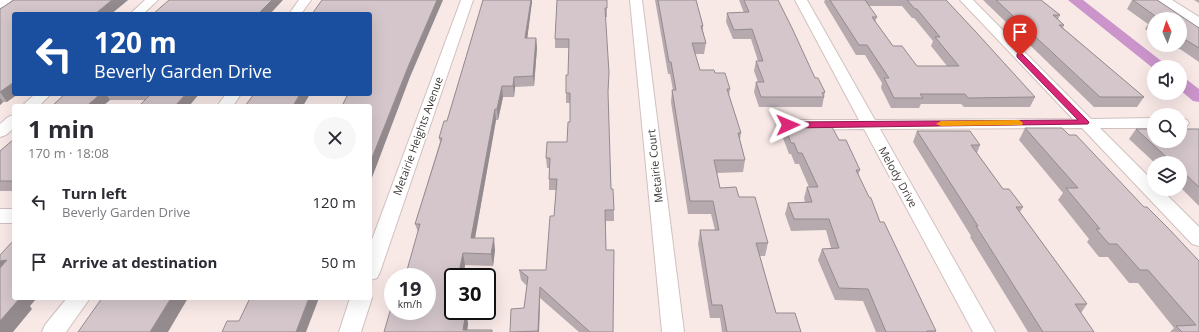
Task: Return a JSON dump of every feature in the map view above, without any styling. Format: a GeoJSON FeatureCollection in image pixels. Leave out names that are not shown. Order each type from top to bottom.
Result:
{"type":"FeatureCollection","features":[{"type":"Feature","properties":{"kind":"street"},"geometry":{"type":"LineString","coordinates":[[0,4],[6,0]]}},
{"type":"Feature","properties":{"kind":"street"},"geometry":{"type":"LineString","coordinates":[[138,12],[152,0]]}},
{"type":"Feature","properties":{"kind":"street"},"geometry":{"type":"LineString","coordinates":[[296,12],[305,0]]}},
{"type":"Feature","properties":{"kind":"street","name":"Metairie Heights Avenue"},"geometry":{"type":"LineString","coordinates":[[372,266],[467,0]]}},
{"type":"Feature","properties":{"kind":"street","name":"Metairie Court"},"geometry":{"type":"LineString","coordinates":[[636,0],[673,332]]}},
{"type":"Feature","properties":{"kind":"street","name":"Melody Drive"},"geometry":{"type":"LineString","coordinates":[[801,0],[984,332]]}},
{"type":"Feature","properties":{"kind":"street"},"geometry":{"type":"LineString","coordinates":[[966,0],[1199,239]]}},
{"type":"Feature","properties":{"kind":"street"},"geometry":{"type":"LineString","coordinates":[[1164,0],[1199,23]]}},
{"type":"Feature","properties":{"kind":"street"},"geometry":{"type":"LineString","coordinates":[[32,104],[42,96]]}},
{"type":"Feature","properties":{"kind":"street"},"geometry":{"type":"LineString","coordinates":[[0,132],[12,122]]}},
{"type":"Feature","properties":{"kind":"street"},"geometry":{"type":"LineString","coordinates":[[788,125],[1085,122],[1147,123]]}},
{"type":"Feature","properties":{"kind":"street"},"geometry":{"type":"LineString","coordinates":[[0,216],[12,216]]}},
{"type":"Feature","properties":{"kind":"street"},"geometry":{"type":"LineString","coordinates":[[53,332],[77,300]]}},
{"type":"Feature","properties":{"kind":"street"},"geometry":{"type":"LineString","coordinates":[[350,332],[360,300]]}},
{"type":"Feature","properties":{"kind":"building"},"geometry":{"type":"Polygon","coordinates":[[[14,0],[112,0],[97,12],[12,12],[12,83],[0,92],[0,9],[14,0]]]}},
{"type":"Feature","properties":{"kind":"building"},"geometry":{"type":"Polygon","coordinates":[[[169,0],[272,0],[260,12],[155,12],[169,0]]]}},
{"type":"Feature","properties":{"kind":"building"},"geometry":{"type":"Polygon","coordinates":[[[322,0],[437,0],[408,67],[372,158],[372,104],[343,104],[347,96],[372,96],[372,12],[313,12],[322,0]]]}},
{"type":"Feature","properties":{"kind":"building"},"geometry":{"type":"Polygon","coordinates":[[[483,0],[531,0],[525,38],[536,38],[533,76],[514,77],[513,86],[502,86],[497,109],[495,109],[471,238],[494,238],[491,254],[463,253],[460,268],[444,268],[444,320],[465,320],[463,330],[492,330],[492,332],[384,332],[387,320],[436,320],[436,268],[408,268],[420,224],[415,224],[442,138],[439,138],[444,121],[447,121],[483,0]]]}},
{"type":"Feature","properties":{"kind":"building"},"geometry":{"type":"Polygon","coordinates":[[[557,0],[607,0],[607,8],[605,8],[609,73],[608,92],[611,189],[613,189],[614,210],[605,210],[606,250],[614,250],[613,332],[590,332],[540,287],[538,331],[510,332],[511,309],[524,308],[528,277],[519,270],[546,270],[550,216],[554,216],[557,179],[549,179],[550,158],[546,158],[547,142],[567,142],[568,122],[570,122],[570,93],[566,93],[569,39],[555,39],[557,0]]]}},
{"type":"Feature","properties":{"kind":"building"},"geometry":{"type":"Polygon","coordinates":[[[658,0],[696,0],[706,43],[692,43],[700,70],[714,70],[715,73],[725,73],[730,89],[727,89],[741,133],[738,133],[745,160],[714,160],[720,188],[736,187],[739,197],[755,197],[768,243],[756,243],[776,313],[795,313],[801,332],[727,332],[722,305],[712,305],[700,230],[719,230],[713,201],[690,201],[672,90],[676,90],[671,62],[669,62],[658,0]]]}},
{"type":"Feature","properties":{"kind":"building"},"geometry":{"type":"Polygon","coordinates":[[[744,0],[778,0],[815,78],[818,78],[825,92],[822,93],[824,97],[761,97],[756,82],[764,82],[756,61],[763,61],[752,29],[734,30],[727,13],[749,12],[744,0]]]}},
{"type":"Feature","properties":{"kind":"building"},"geometry":{"type":"Polygon","coordinates":[[[830,0],[865,0],[877,17],[872,17],[893,46],[902,46],[917,66],[959,66],[935,37],[940,37],[917,9],[915,9],[907,0],[946,0],[1035,97],[968,98],[965,94],[920,94],[923,98],[894,98],[884,78],[889,78],[867,45],[859,45],[830,0]]]}},
{"type":"Feature","properties":{"kind":"building"},"geometry":{"type":"Polygon","coordinates":[[[996,0],[1041,0],[1060,15],[1053,15],[1064,25],[1059,25],[1144,97],[1100,97],[996,0]]]}},
{"type":"Feature","properties":{"kind":"building"},"geometry":{"type":"Polygon","coordinates":[[[1133,0],[1157,0],[1175,12],[1150,12],[1133,0]]]}},
{"type":"Feature","properties":{"kind":"building"},"geometry":{"type":"Polygon","coordinates":[[[1187,20],[1199,28],[1199,48],[1187,41],[1187,20]]]}},
{"type":"Feature","properties":{"kind":"building"},"geometry":{"type":"Polygon","coordinates":[[[63,96],[98,96],[89,104],[54,104],[63,96]]]}},
{"type":"Feature","properties":{"kind":"building"},"geometry":{"type":"Polygon","coordinates":[[[149,96],[184,96],[177,104],[141,104],[149,96]]]}},
{"type":"Feature","properties":{"kind":"building"},"geometry":{"type":"Polygon","coordinates":[[[252,96],[299,96],[294,104],[246,104],[252,96]]]}},
{"type":"Feature","properties":{"kind":"building"},"geometry":{"type":"Polygon","coordinates":[[[785,127],[832,127],[839,140],[846,140],[860,170],[856,170],[869,197],[871,198],[880,222],[884,222],[936,331],[886,332],[868,289],[839,288],[822,249],[839,248],[829,219],[794,219],[788,203],[812,202],[807,187],[818,187],[802,153],[798,153],[794,143],[791,143],[785,127]]]}},
{"type":"Feature","properties":{"kind":"building"},"geometry":{"type":"Polygon","coordinates":[[[1025,128],[1062,128],[1069,135],[1076,135],[1144,207],[1147,207],[1199,261],[1199,332],[1182,332],[1176,326],[1196,325],[1148,270],[1140,270],[1117,244],[1109,244],[1096,229],[1100,229],[1066,188],[1078,188],[1025,128]]]}},
{"type":"Feature","properties":{"kind":"building"},"geometry":{"type":"Polygon","coordinates":[[[1136,129],[1147,129],[1147,139],[1136,129]]]}},
{"type":"Feature","properties":{"kind":"building"},"geometry":{"type":"Polygon","coordinates":[[[1187,129],[1199,129],[1199,187],[1187,176],[1187,156],[1165,156],[1157,148],[1187,148],[1187,129]]]}},
{"type":"Feature","properties":{"kind":"building"},"geometry":{"type":"Polygon","coordinates":[[[917,131],[970,131],[980,145],[971,145],[1003,189],[1009,189],[1023,207],[1016,207],[1087,304],[1075,304],[1094,332],[1043,332],[976,226],[978,226],[917,131]]]}},
{"type":"Feature","properties":{"kind":"building"},"geometry":{"type":"Polygon","coordinates":[[[12,141],[12,181],[0,181],[0,151],[12,141]]]}},
{"type":"Feature","properties":{"kind":"building"},"geometry":{"type":"Polygon","coordinates":[[[12,242],[12,300],[18,300],[0,321],[0,268],[7,260],[0,261],[0,255],[12,242]]]}},
{"type":"Feature","properties":{"kind":"building"},"geometry":{"type":"Polygon","coordinates":[[[101,300],[170,300],[150,332],[78,332],[101,300]]]}},
{"type":"Feature","properties":{"kind":"building"},"geometry":{"type":"Polygon","coordinates":[[[249,300],[308,300],[296,332],[222,332],[227,321],[239,321],[249,300]]]}},
{"type":"Feature","properties":{"kind":"waterway"},"geometry":{"type":"LineString","coordinates":[[1075,0],[1152,60]]}},
{"type":"Feature","properties":{"kind":"waterway"},"geometry":{"type":"LineString","coordinates":[[1187,88],[1199,97]]}},
{"type":"Feature","properties":{"kind":"slow traffic"},"geometry":{"type":"LineString","coordinates":[[941,124],[1019,123]]}},
{"type":"Feature","properties":{"kind":"route"},"geometry":{"type":"LineString","coordinates":[[788,125],[1085,122],[1020,56]]}}]}
